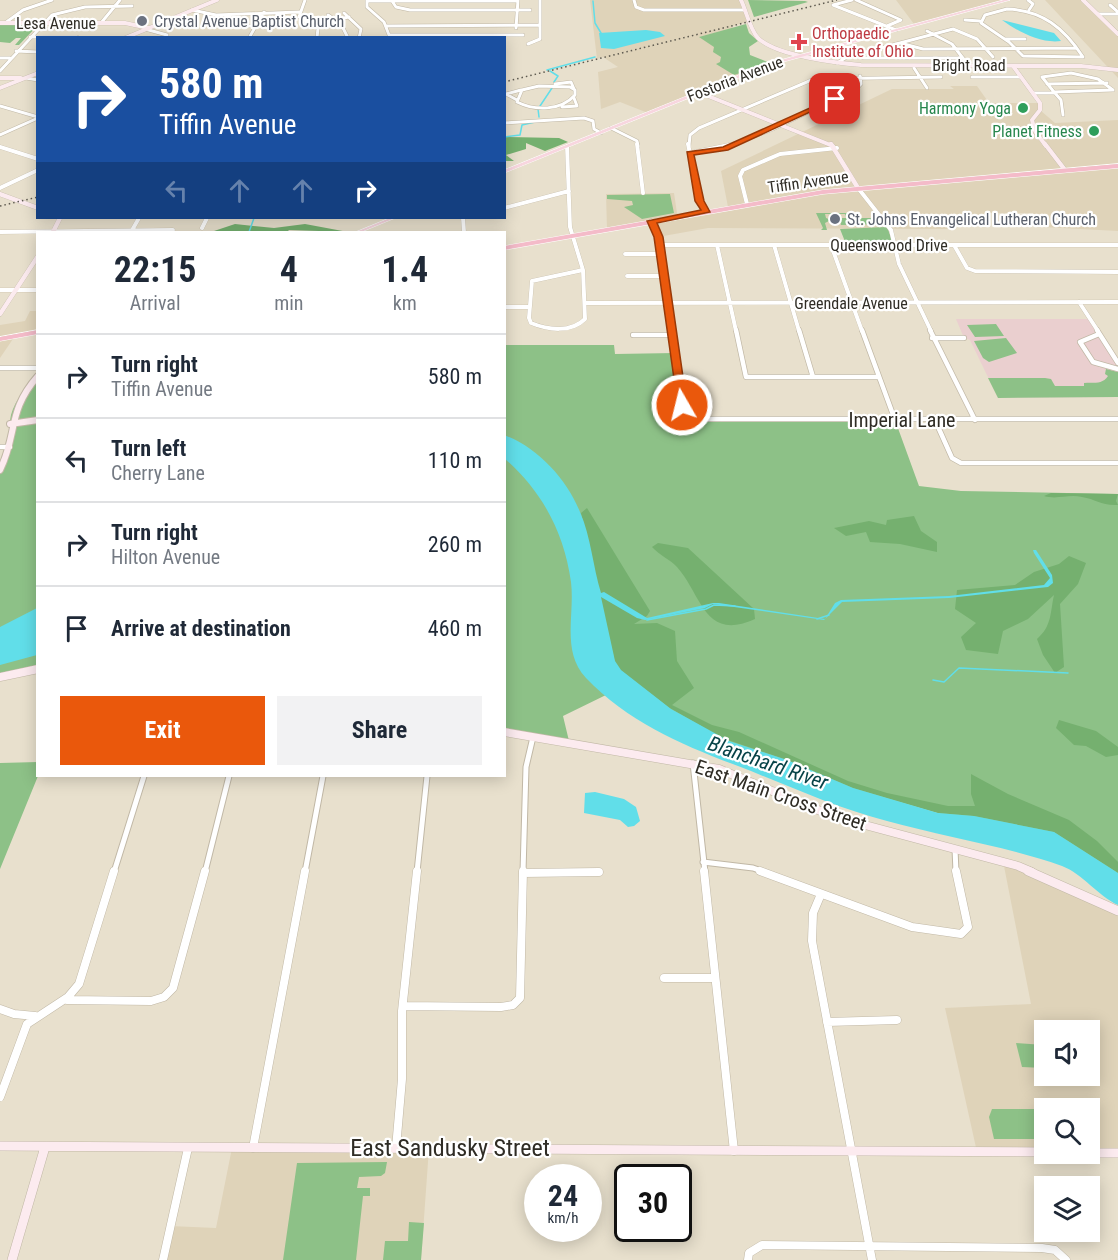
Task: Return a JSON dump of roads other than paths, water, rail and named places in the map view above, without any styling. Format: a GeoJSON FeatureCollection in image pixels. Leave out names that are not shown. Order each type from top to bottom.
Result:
{"type":"FeatureCollection","features":[{"type":"Feature","properties":{"kind":"highway","name":"Tiffin Avenue"},"geometry":{"type":"LineString","coordinates":[[506,248],[747,204],[858,188],[1118,166]]}},
{"type":"Feature","properties":{"kind":"highway"},"geometry":{"type":"LineString","coordinates":[[0,339],[36,332]]}},
{"type":"Feature","properties":{"kind":"main road","name":"Bright Road"},"geometry":{"type":"LineString","coordinates":[[741,0],[758,38],[778,48],[840,64],[1051,66],[1118,70]]}},
{"type":"Feature","properties":{"kind":"main road","name":"Fostoria Avenue"},"geometry":{"type":"LineString","coordinates":[[506,171],[763,67],[1008,0]]}},
{"type":"Feature","properties":{"kind":"main road"},"geometry":{"type":"LineString","coordinates":[[1083,0],[1118,34]]}},
{"type":"Feature","properties":{"kind":"main road"},"geometry":{"type":"LineString","coordinates":[[130,36],[215,1]]}},
{"type":"Feature","properties":{"kind":"main road","name":"Lesa Avenue"},"geometry":{"type":"LineString","coordinates":[[3,23],[127,23],[146,29]]}},
{"type":"Feature","properties":{"kind":"main road"},"geometry":{"type":"LineString","coordinates":[[1013,66],[1033,92],[1041,107],[1033,119],[1033,127],[1065,170]]}},
{"type":"Feature","properties":{"kind":"main road"},"geometry":{"type":"LineString","coordinates":[[0,88],[36,74]]}},
{"type":"Feature","properties":{"kind":"main road"},"geometry":{"type":"LineString","coordinates":[[0,78],[26,78]]}},
{"type":"Feature","properties":{"kind":"main road"},"geometry":{"type":"LineString","coordinates":[[698,92],[830,143],[837,148],[851,180],[858,188]]}},
{"type":"Feature","properties":{"kind":"main road"},"geometry":{"type":"LineString","coordinates":[[0,194],[36,207]]}},
{"type":"Feature","properties":{"kind":"main road"},"geometry":{"type":"LineString","coordinates":[[360,231],[390,219]]}},
{"type":"Feature","properties":{"kind":"main road"},"geometry":{"type":"LineString","coordinates":[[0,314],[36,259]]}},
{"type":"Feature","properties":{"kind":"main road"},"geometry":{"type":"LineString","coordinates":[[0,471],[10,447],[10,424],[18,399],[36,378]]}},
{"type":"Feature","properties":{"kind":"main road"},"geometry":{"type":"LineString","coordinates":[[10,424],[36,420]]}},
{"type":"Feature","properties":{"kind":"main road"},"geometry":{"type":"LineString","coordinates":[[0,677],[36,669]]}},
{"type":"Feature","properties":{"kind":"main road","name":"East Main Cross Street"},"geometry":{"type":"LineString","coordinates":[[506,732],[693,763],[728,772],[835,816],[1033,871],[1118,911]]}},
{"type":"Feature","properties":{"kind":"main road","name":"East Sandusky Street"},"geometry":{"type":"LineString","coordinates":[[0,1146],[1034,1152]]}},
{"type":"Feature","properties":{"kind":"main road"},"geometry":{"type":"LineString","coordinates":[[12,1260],[45,1147]]}},
{"type":"Feature","properties":{"kind":"main road"},"geometry":{"type":"LineString","coordinates":[[1100,1153],[1118,1153]]}},
{"type":"Feature","properties":{"kind":"street"},"geometry":{"type":"LineString","coordinates":[[3,23],[23,10],[52,0]]}},
{"type":"Feature","properties":{"kind":"street"},"geometry":{"type":"LineString","coordinates":[[100,23],[120,0]]}},
{"type":"Feature","properties":{"kind":"street"},"geometry":{"type":"LineString","coordinates":[[207,0],[215,1]]}},
{"type":"Feature","properties":{"kind":"street"},"geometry":{"type":"LineString","coordinates":[[304,0],[299,17],[319,30],[318,36]]}},
{"type":"Feature","properties":{"kind":"street"},"geometry":{"type":"LineString","coordinates":[[528,44],[540,39],[540,0]]}},
{"type":"Feature","properties":{"kind":"street"},"geometry":{"type":"LineString","coordinates":[[634,0],[636,7],[644,10],[745,10]]}},
{"type":"Feature","properties":{"kind":"street"},"geometry":{"type":"LineString","coordinates":[[886,27],[901,20],[854,0],[833,4],[886,27],[896,30]]}},
{"type":"Feature","properties":{"kind":"street"},"geometry":{"type":"LineString","coordinates":[[1028,0],[1033,5],[1029,10]]}},
{"type":"Feature","properties":{"kind":"street"},"geometry":{"type":"LineString","coordinates":[[516,35],[518,1],[367,1],[367,7],[386,26],[387,34],[391,35],[516,35],[523,35]]}},
{"type":"Feature","properties":{"kind":"street"},"geometry":{"type":"LineString","coordinates":[[393,1],[396,7],[410,10],[530,10]]}},
{"type":"Feature","properties":{"kind":"street"},"geometry":{"type":"LineString","coordinates":[[1110,5],[1118,13]]}},
{"type":"Feature","properties":{"kind":"street"},"geometry":{"type":"LineString","coordinates":[[0,71],[43,23],[56,14],[74,8],[132,6]]}},
{"type":"Feature","properties":{"kind":"street"},"geometry":{"type":"LineString","coordinates":[[192,10],[216,15],[299,12]]}},
{"type":"Feature","properties":{"kind":"street"},"geometry":{"type":"LineString","coordinates":[[965,20],[980,21],[985,27],[1006,39],[1024,57],[1082,57],[1046,16],[1029,10],[1001,10],[985,15],[980,21]]}},
{"type":"Feature","properties":{"kind":"street"},"geometry":{"type":"LineString","coordinates":[[250,36],[264,12]]}},
{"type":"Feature","properties":{"kind":"street"},"geometry":{"type":"LineString","coordinates":[[344,13],[362,29],[360,36]]}},
{"type":"Feature","properties":{"kind":"street"},"geometry":{"type":"LineString","coordinates":[[1098,14],[1118,13]]}},
{"type":"Feature","properties":{"kind":"street"},"geometry":{"type":"LineString","coordinates":[[328,15],[346,31],[346,36]]}},
{"type":"Feature","properties":{"kind":"street"},"geometry":{"type":"LineString","coordinates":[[312,24],[349,17]]}},
{"type":"Feature","properties":{"kind":"street"},"geometry":{"type":"LineString","coordinates":[[952,24],[955,29]]}},
{"type":"Feature","properties":{"kind":"street"},"geometry":{"type":"LineString","coordinates":[[231,26],[256,26]]}},
{"type":"Feature","properties":{"kind":"street"},"geometry":{"type":"LineString","coordinates":[[386,26],[540,26]]}},
{"type":"Feature","properties":{"kind":"street"},"geometry":{"type":"LineString","coordinates":[[939,28],[946,31]]}},
{"type":"Feature","properties":{"kind":"street"},"geometry":{"type":"LineString","coordinates":[[146,29],[167,35]]}},
{"type":"Feature","properties":{"kind":"street"},"geometry":{"type":"LineString","coordinates":[[840,64],[868,52],[955,29],[974,37],[987,48],[993,57]]}},
{"type":"Feature","properties":{"kind":"street"},"geometry":{"type":"LineString","coordinates":[[1113,29],[1118,29]]}},
{"type":"Feature","properties":{"kind":"street"},"geometry":{"type":"LineString","coordinates":[[927,31],[949,41],[969,66]]}},
{"type":"Feature","properties":{"kind":"street"},"geometry":{"type":"LineString","coordinates":[[915,35],[921,38]]}},
{"type":"Feature","properties":{"kind":"street"},"geometry":{"type":"LineString","coordinates":[[30,37],[36,37]]}},
{"type":"Feature","properties":{"kind":"street"},"geometry":{"type":"LineString","coordinates":[[902,38],[908,41]]}},
{"type":"Feature","properties":{"kind":"street"},"geometry":{"type":"LineString","coordinates":[[1006,39],[1025,39]]}},
{"type":"Feature","properties":{"kind":"street"},"geometry":{"type":"LineString","coordinates":[[889,42],[895,45]]}},
{"type":"Feature","properties":{"kind":"street"},"geometry":{"type":"LineString","coordinates":[[900,44],[921,48],[957,49],[1076,48]]}},
{"type":"Feature","properties":{"kind":"street"},"geometry":{"type":"LineString","coordinates":[[876,45],[881,49]]}},
{"type":"Feature","properties":{"kind":"street"},"geometry":{"type":"LineString","coordinates":[[863,50],[868,52]]}},
{"type":"Feature","properties":{"kind":"street"},"geometry":{"type":"LineString","coordinates":[[16,51],[36,52]]}},
{"type":"Feature","properties":{"kind":"street"},"geometry":{"type":"LineString","coordinates":[[848,53],[868,58],[963,58]]}},
{"type":"Feature","properties":{"kind":"street"},"geometry":{"type":"LineString","coordinates":[[0,58],[10,58]]}},
{"type":"Feature","properties":{"kind":"street"},"geometry":{"type":"LineString","coordinates":[[1045,58],[1051,66]]}},
{"type":"Feature","properties":{"kind":"street"},"geometry":{"type":"LineString","coordinates":[[914,68],[927,88]]}},
{"type":"Feature","properties":{"kind":"street"},"geometry":{"type":"LineString","coordinates":[[1033,92],[1054,92],[1113,91],[1107,83],[1090,75],[1042,75],[1047,84],[1054,92],[1063,105],[1064,115]]}},
{"type":"Feature","properties":{"kind":"street"},"geometry":{"type":"LineString","coordinates":[[690,153],[722,150],[780,124],[855,90],[861,84],[860,76]]}},
{"type":"Feature","properties":{"kind":"street"},"geometry":{"type":"LineString","coordinates":[[706,212],[699,201],[688,142],[693,132],[811,80],[860,76],[941,76]]}},
{"type":"Feature","properties":{"kind":"street"},"geometry":{"type":"LineString","coordinates":[[972,77],[1021,77]]}},
{"type":"Feature","properties":{"kind":"street"},"geometry":{"type":"LineString","coordinates":[[26,78],[36,80]]}},
{"type":"Feature","properties":{"kind":"street"},"geometry":{"type":"LineString","coordinates":[[1047,84],[1107,83]]}},
{"type":"Feature","properties":{"kind":"street"},"geometry":{"type":"LineString","coordinates":[[551,86],[574,89],[577,106],[523,105],[506,94],[522,90],[551,86]]}},
{"type":"Feature","properties":{"kind":"street"},"geometry":{"type":"LineString","coordinates":[[516,100],[522,90]]}},
{"type":"Feature","properties":{"kind":"street"},"geometry":{"type":"LineString","coordinates":[[556,106],[574,98]]}},
{"type":"Feature","properties":{"kind":"street"},"geometry":{"type":"LineString","coordinates":[[0,106],[36,117]]}},
{"type":"Feature","properties":{"kind":"street"},"geometry":{"type":"LineString","coordinates":[[533,106],[534,119]]}},
{"type":"Feature","properties":{"kind":"street"},"geometry":{"type":"LineString","coordinates":[[543,107],[545,118]]}},
{"type":"Feature","properties":{"kind":"street"},"geometry":{"type":"LineString","coordinates":[[506,125],[534,119],[577,118],[589,121],[590,129],[599,133]]}},
{"type":"Feature","properties":{"kind":"street"},"geometry":{"type":"LineString","coordinates":[[0,135],[36,119]]}},
{"type":"Feature","properties":{"kind":"street"},"geometry":{"type":"LineString","coordinates":[[611,128],[637,141],[643,194]]}},
{"type":"Feature","properties":{"kind":"street"},"geometry":{"type":"LineString","coordinates":[[567,146],[570,227],[583,270],[585,319],[582,323],[570,327],[551,328],[531,323],[530,285],[534,280],[583,270]]}},
{"type":"Feature","properties":{"kind":"street"},"geometry":{"type":"LineString","coordinates":[[0,147],[36,158]]}},
{"type":"Feature","properties":{"kind":"street"},"geometry":{"type":"LineString","coordinates":[[747,204],[740,177],[742,171],[780,154],[837,148]]}},
{"type":"Feature","properties":{"kind":"street"},"geometry":{"type":"LineString","coordinates":[[0,188],[36,171]]}},
{"type":"Feature","properties":{"kind":"street"},"geometry":{"type":"LineString","coordinates":[[858,188],[886,222],[896,245],[898,261],[916,303],[975,420]]}},
{"type":"Feature","properties":{"kind":"street"},"geometry":{"type":"LineString","coordinates":[[506,207],[569,191]]}},
{"type":"Feature","properties":{"kind":"street"},"geometry":{"type":"LineString","coordinates":[[202,228],[206,219]]}},
{"type":"Feature","properties":{"kind":"street"},"geometry":{"type":"LineString","coordinates":[[633,335],[672,335],[660,245],[657,229],[651,221]]}},
{"type":"Feature","properties":{"kind":"street"},"geometry":{"type":"LineString","coordinates":[[152,231],[172,230]]}},
{"type":"Feature","properties":{"kind":"street"},"geometry":{"type":"LineString","coordinates":[[0,232],[36,232]]}},
{"type":"Feature","properties":{"kind":"street","name":"Queenswood Drive"},"geometry":{"type":"LineString","coordinates":[[660,245],[1118,245]]}},
{"type":"Feature","properties":{"kind":"street"},"geometry":{"type":"LineString","coordinates":[[717,245],[746,377],[879,377]]}},
{"type":"Feature","properties":{"kind":"street"},"geometry":{"type":"LineString","coordinates":[[774,245],[813,377]]}},
{"type":"Feature","properties":{"kind":"street"},"geometry":{"type":"LineString","coordinates":[[831,245],[895,420]]}},
{"type":"Feature","properties":{"kind":"street"},"geometry":{"type":"LineString","coordinates":[[954,245],[967,268],[975,271],[1118,272]]}},
{"type":"Feature","properties":{"kind":"street"},"geometry":{"type":"LineString","coordinates":[[625,254],[661,254]]}},
{"type":"Feature","properties":{"kind":"street"},"geometry":{"type":"LineString","coordinates":[[627,276],[664,276]]}},
{"type":"Feature","properties":{"kind":"street"},"geometry":{"type":"LineString","coordinates":[[0,290],[36,290]]}},
{"type":"Feature","properties":{"kind":"street"},"geometry":{"type":"LineString","coordinates":[[1079,302],[1118,363]]}},
{"type":"Feature","properties":{"kind":"street","name":"Greendale Avenue"},"geometry":{"type":"LineString","coordinates":[[585,303],[1118,302]]}},
{"type":"Feature","properties":{"kind":"street"},"geometry":{"type":"LineString","coordinates":[[506,307],[529,307]]}},
{"type":"Feature","properties":{"kind":"street"},"geometry":{"type":"LineString","coordinates":[[1099,334],[1080,342],[1093,362],[1118,369]]}},
{"type":"Feature","properties":{"kind":"street","name":"Imperial Lane"},"geometry":{"type":"LineString","coordinates":[[672,335],[682,409],[687,419],[1118,419]]}},
{"type":"Feature","properties":{"kind":"street"},"geometry":{"type":"LineString","coordinates":[[932,338],[964,338]]}},
{"type":"Feature","properties":{"kind":"street"},"geometry":{"type":"LineString","coordinates":[[0,368],[36,368]]}},
{"type":"Feature","properties":{"kind":"street"},"geometry":{"type":"LineString","coordinates":[[936,420],[952,458],[961,463],[1118,463]]}},
{"type":"Feature","properties":{"kind":"street"},"geometry":{"type":"LineString","coordinates":[[0,447],[10,447]]}},
{"type":"Feature","properties":{"kind":"street"},"geometry":{"type":"LineString","coordinates":[[403,1006],[501,1007],[517,1002],[520,995],[526,767],[533,737]]}},
{"type":"Feature","properties":{"kind":"street"},"geometry":{"type":"LineString","coordinates":[[693,763],[734,1151]]}},
{"type":"Feature","properties":{"kind":"street"},"geometry":{"type":"LineString","coordinates":[[0,1097],[24,1029],[36,1016],[67,1000],[79,984],[144,777]]}},
{"type":"Feature","properties":{"kind":"street"},"geometry":{"type":"LineString","coordinates":[[67,1000],[150,1001],[164,997],[173,988],[190,932],[229,777]]}},
{"type":"Feature","properties":{"kind":"street"},"geometry":{"type":"LineString","coordinates":[[253,1148],[323,777]]}},
{"type":"Feature","properties":{"kind":"street"},"geometry":{"type":"LineString","coordinates":[[396,1148],[402,1079],[403,1006],[427,777]]}},
{"type":"Feature","properties":{"kind":"street"},"geometry":{"type":"LineString","coordinates":[[703,862],[753,868],[912,927],[961,934],[968,927],[956,878],[954,849]]}},
{"type":"Feature","properties":{"kind":"street"},"geometry":{"type":"LineString","coordinates":[[523,873],[599,872]]}},
{"type":"Feature","properties":{"kind":"street"},"geometry":{"type":"LineString","coordinates":[[821,894],[813,913],[812,932],[850,1152],[872,1260]]}},
{"type":"Feature","properties":{"kind":"street"},"geometry":{"type":"LineString","coordinates":[[664,978],[715,978]]}},
{"type":"Feature","properties":{"kind":"street"},"geometry":{"type":"LineString","coordinates":[[0,1009],[36,1016]]}},
{"type":"Feature","properties":{"kind":"street"},"geometry":{"type":"LineString","coordinates":[[827,1022],[897,1020]]}},
{"type":"Feature","properties":{"kind":"street"},"geometry":{"type":"LineString","coordinates":[[163,1260],[188,1148]]}},
{"type":"Feature","properties":{"kind":"street"},"geometry":{"type":"LineString","coordinates":[[748,1260],[749,1253],[762,1245],[1042,1248],[1055,1250],[1065,1259]]}},
{"type":"Feature","properties":{"kind":"water"},"geometry":{"type":"Polygon","coordinates":[[[1002,20],[1054,33],[1061,41],[1037,39],[1002,20]]]}},
{"type":"Feature","properties":{"kind":"water"},"geometry":{"type":"Polygon","coordinates":[[[646,30],[660,32],[665,36],[614,49],[601,48],[599,33],[646,30]]]}},
{"type":"Feature","properties":{"kind":"water","name":"Blanchard River"},"geometry":{"type":"Polygon","coordinates":[[[506,436],[528,447],[539,456],[559,476],[567,488],[584,522],[601,593],[604,592],[647,618],[713,603],[719,603],[825,619],[713,604],[705,608],[645,620],[637,618],[601,597],[615,661],[621,670],[671,709],[729,741],[787,760],[853,788],[938,813],[974,816],[1054,832],[1118,873],[1118,905],[1077,874],[1062,866],[1019,853],[868,816],[717,758],[657,731],[602,694],[586,678],[574,656],[571,644],[571,582],[557,529],[530,484],[506,460],[506,436]]]}},
{"type":"Feature","properties":{"kind":"water"},"geometry":{"type":"Polygon","coordinates":[[[1033,550],[1036,550],[1052,575],[1053,583],[1048,587],[949,598],[842,602],[825,619],[835,603],[841,600],[949,596],[1044,585],[1050,578],[1033,550]]]}},
{"type":"Feature","properties":{"kind":"water"},"geometry":{"type":"Polygon","coordinates":[[[36,609],[36,655],[0,665],[0,627],[36,609]]]}},
{"type":"Feature","properties":{"kind":"water"},"geometry":{"type":"Polygon","coordinates":[[[595,792],[624,799],[636,807],[640,821],[628,827],[620,820],[584,813],[585,793],[595,792]]]}},
{"type":"Feature","properties":{"kind":"waterway"},"geometry":{"type":"LineString","coordinates":[[593,1],[595,23],[601,33]]}},
{"type":"Feature","properties":{"kind":"waterway"},"geometry":{"type":"LineString","coordinates":[[547,70],[595,57]]}},
{"type":"Feature","properties":{"kind":"waterway"},"geometry":{"type":"LineString","coordinates":[[550,71],[558,76],[554,82]]}},
{"type":"Feature","properties":{"kind":"waterway"},"geometry":{"type":"LineString","coordinates":[[540,106],[552,88]]}},
{"type":"Feature","properties":{"kind":"waterway"},"geometry":{"type":"LineString","coordinates":[[538,109],[539,117]]}},
{"type":"Feature","properties":{"kind":"waterway"},"geometry":{"type":"LineString","coordinates":[[506,137],[520,135],[522,125],[535,122]]}},
{"type":"Feature","properties":{"kind":"waterway"},"geometry":{"type":"LineString","coordinates":[[249,231],[254,219]]}},
{"type":"Feature","properties":{"kind":"waterway"},"geometry":{"type":"LineString","coordinates":[[647,620],[706,609],[714,605],[735,606]]}},
{"type":"Feature","properties":{"kind":"waterway"},"geometry":{"type":"LineString","coordinates":[[817,619],[829,615]]}},
{"type":"Feature","properties":{"kind":"waterway"},"geometry":{"type":"LineString","coordinates":[[933,680],[944,682],[959,668],[1068,673]]}},
{"type":"Feature","properties":{"kind":"railway"},"geometry":{"type":"LineString","coordinates":[[506,82],[837,0]]}},
{"type":"Feature","properties":{"kind":"railway"},"geometry":{"type":"LineString","coordinates":[[0,206],[36,197]]}},
{"type":"Feature","properties":{"kind":"place","name":"Crystal Avenue Baptist Church"},"geometry":{"type":"Point","coordinates":[142,21]}},
{"type":"Feature","properties":{"kind":"place","name":"Orthopaedic Institute of Ohio"},"geometry":{"type":"Point","coordinates":[799,42]}},
{"type":"Feature","properties":{"kind":"place","name":"Harmony Yoga"},"geometry":{"type":"Point","coordinates":[1023,108]}},
{"type":"Feature","properties":{"kind":"place","name":"Planet Fitness"},"geometry":{"type":"Point","coordinates":[1094,131]}},
{"type":"Feature","properties":{"kind":"place","name":"St. Johns Envangelical Lutheran Church"},"geometry":{"type":"Point","coordinates":[835,219]}}]}
